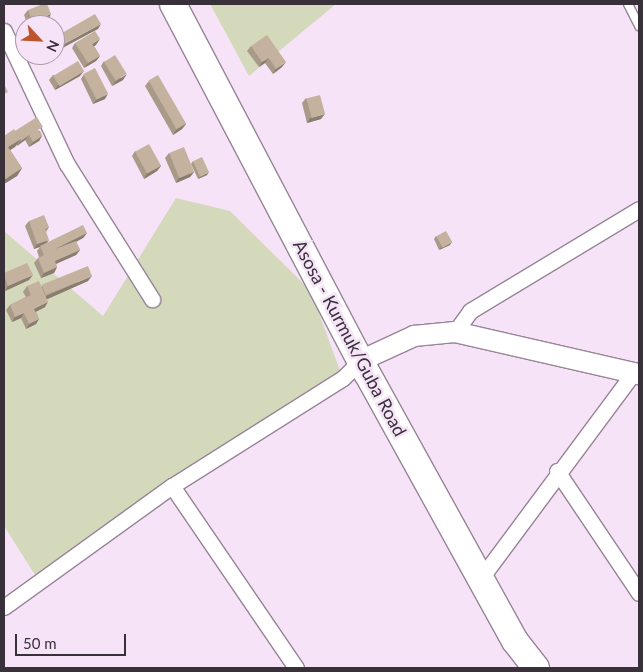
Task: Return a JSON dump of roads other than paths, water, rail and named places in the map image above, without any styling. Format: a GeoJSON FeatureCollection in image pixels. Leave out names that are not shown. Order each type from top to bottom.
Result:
{"type":"FeatureCollection","features":[{"type":"Feature","properties":{"kind":"highway","name":"Asosa - Kurmuk/Guba Road"},"geometry":{"type":"LineString","coordinates":[[173,4],[360,361],[515,641],[536,668]]}},
{"type":"Feature","properties":{"kind":"street"},"geometry":{"type":"LineString","coordinates":[[4,31],[67,164],[152,299]]}},
{"type":"Feature","properties":{"kind":"street"},"geometry":{"type":"LineString","coordinates":[[455,332],[470,311],[639,209]]}},
{"type":"Feature","properties":{"kind":"street"},"geometry":{"type":"LineString","coordinates":[[4,607],[172,486],[343,378],[360,361],[414,336],[455,332],[637,373],[557,471],[481,578]]}},
{"type":"Feature","properties":{"kind":"street"},"geometry":{"type":"LineString","coordinates":[[557,471],[639,593]]}},
{"type":"Feature","properties":{"kind":"street"},"geometry":{"type":"LineString","coordinates":[[172,486],[296,668]]}},
{"type":"Feature","properties":{"kind":"lane"},"geometry":{"type":"LineString","coordinates":[[628,4],[639,26]]}}]}
